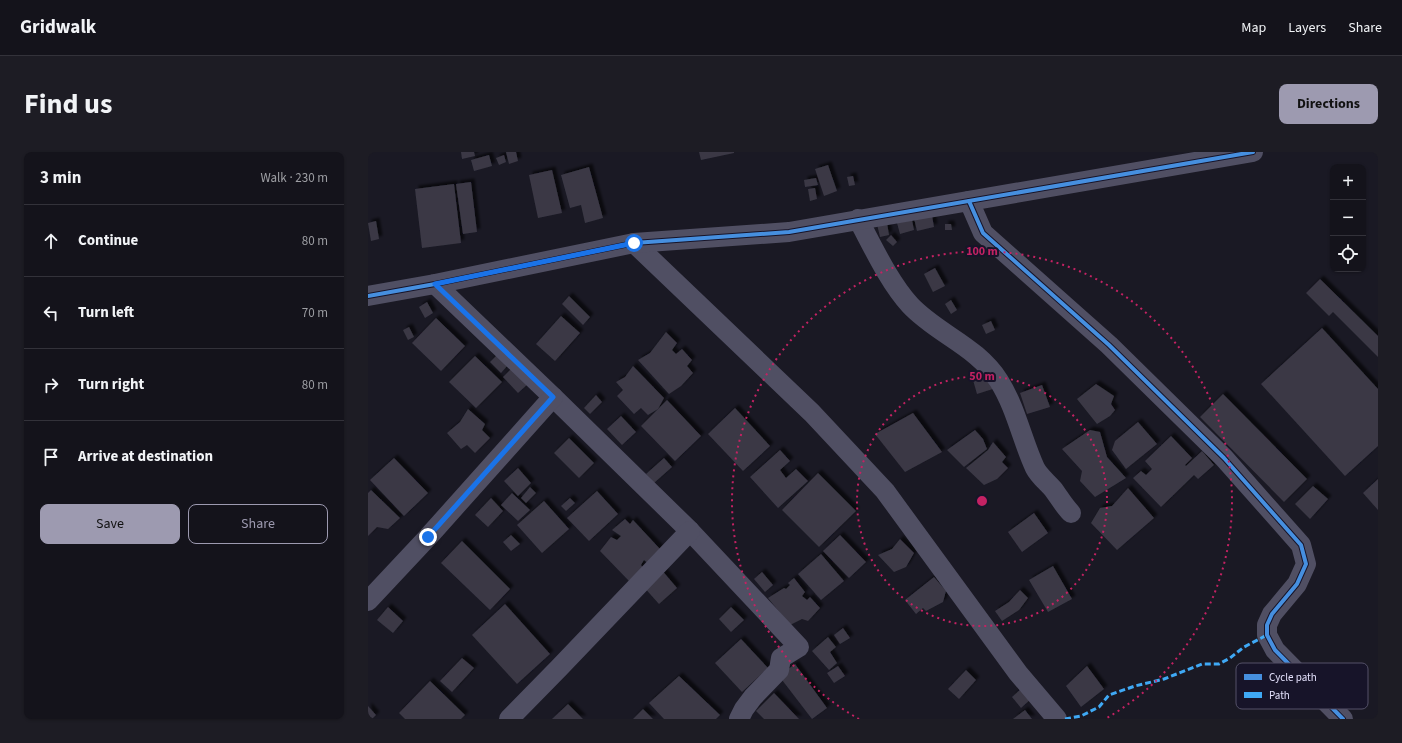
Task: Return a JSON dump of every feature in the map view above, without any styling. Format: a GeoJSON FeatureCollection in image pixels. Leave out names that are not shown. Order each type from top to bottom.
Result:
{"type":"FeatureCollection","features":[{"type":"Feature","properties":{"kind":"street"},"geometry":{"type":"LineString","coordinates":[[368,296],[435,284],[634,243],[789,232],[1253,152]]}},
{"type":"Feature","properties":{"kind":"street"},"geometry":{"type":"LineString","coordinates":[[968,201],[983,233],[1109,345],[1224,458],[1301,545],[1306,564],[1297,584],[1272,614],[1266,624],[1266,635],[1275,650],[1288,663]]}},
{"type":"Feature","properties":{"kind":"street"},"geometry":{"type":"LineString","coordinates":[[858,219],[894,284],[910,305],[927,320],[968,348],[984,362],[999,381],[1009,399],[1036,470],[1054,490],[1071,514]]}},
{"type":"Feature","properties":{"kind":"street"},"geometry":{"type":"LineString","coordinates":[[634,243],[812,413],[885,491],[1018,673],[1057,719]]}},
{"type":"Feature","properties":{"kind":"street"},"geometry":{"type":"LineString","coordinates":[[435,284],[690,531],[799,647],[781,658],[779,670],[753,697],[739,719]]}},
{"type":"Feature","properties":{"kind":"street"},"geometry":{"type":"LineString","coordinates":[[368,601],[428,537],[553,397]]}},
{"type":"Feature","properties":{"kind":"street"},"geometry":{"type":"LineString","coordinates":[[509,719],[560,668],[690,531]]}},
{"type":"Feature","properties":{"kind":"street"},"geometry":{"type":"LineString","coordinates":[[1332,709],[1342,719]]}},
{"type":"Feature","properties":{"kind":"building"},"geometry":{"type":"Polygon","coordinates":[[[461,152],[474,152],[475,156],[462,159],[461,152]]]}},
{"type":"Feature","properties":{"kind":"building"},"geometry":{"type":"Polygon","coordinates":[[[506,152],[516,152],[518,161],[509,164],[506,152]]]}},
{"type":"Feature","properties":{"kind":"building"},"geometry":{"type":"Polygon","coordinates":[[[699,152],[734,152],[734,153],[701,160],[699,152]]]}},
{"type":"Feature","properties":{"kind":"building"},"geometry":{"type":"Polygon","coordinates":[[[489,155],[492,166],[474,171],[471,160],[489,155]]]}},
{"type":"Feature","properties":{"kind":"building"},"geometry":{"type":"Polygon","coordinates":[[[504,155],[506,162],[499,165],[496,158],[504,155]]]}},
{"type":"Feature","properties":{"kind":"building"},"geometry":{"type":"Polygon","coordinates":[[[828,165],[837,191],[824,196],[815,169],[828,165]]]}},
{"type":"Feature","properties":{"kind":"building"},"geometry":{"type":"Polygon","coordinates":[[[589,167],[603,218],[585,223],[581,205],[570,208],[561,175],[589,167]]]}},
{"type":"Feature","properties":{"kind":"building"},"geometry":{"type":"Polygon","coordinates":[[[552,170],[562,213],[538,218],[529,175],[552,170]]]}},
{"type":"Feature","properties":{"kind":"building"},"geometry":{"type":"Polygon","coordinates":[[[853,176],[855,185],[849,186],[847,177],[853,176]]]}},
{"type":"Feature","properties":{"kind":"building"},"geometry":{"type":"Polygon","coordinates":[[[816,178],[818,185],[805,187],[804,180],[816,178]]]}},
{"type":"Feature","properties":{"kind":"building"},"geometry":{"type":"Polygon","coordinates":[[[471,182],[477,232],[463,234],[456,184],[471,182]]]}},
{"type":"Feature","properties":{"kind":"building"},"geometry":{"type":"Polygon","coordinates":[[[454,184],[461,243],[422,248],[415,189],[454,184]]]}},
{"type":"Feature","properties":{"kind":"building"},"geometry":{"type":"Polygon","coordinates":[[[815,188],[817,199],[810,201],[808,189],[815,188]]]}},
{"type":"Feature","properties":{"kind":"building"},"geometry":{"type":"Polygon","coordinates":[[[931,210],[934,227],[917,231],[913,214],[931,210]]]}},
{"type":"Feature","properties":{"kind":"building"},"geometry":{"type":"Polygon","coordinates":[[[912,220],[914,230],[900,234],[897,223],[912,220]]]}},
{"type":"Feature","properties":{"kind":"building"},"geometry":{"type":"Polygon","coordinates":[[[376,221],[379,239],[371,241],[368,223],[376,221]]]}},
{"type":"Feature","properties":{"kind":"building"},"geometry":{"type":"Polygon","coordinates":[[[887,223],[889,235],[880,237],[877,224],[887,223]]]}},
{"type":"Feature","properties":{"kind":"building"},"geometry":{"type":"Polygon","coordinates":[[[945,224],[951,224],[952,230],[945,230],[945,224]]]}},
{"type":"Feature","properties":{"kind":"building"},"geometry":{"type":"Polygon","coordinates":[[[891,235],[897,242],[893,246],[886,240],[891,235]]]}},
{"type":"Feature","properties":{"kind":"building"},"geometry":{"type":"Polygon","coordinates":[[[935,268],[945,286],[933,292],[924,274],[935,268]]]}},
{"type":"Feature","properties":{"kind":"building"},"geometry":{"type":"Polygon","coordinates":[[[1320,279],[1378,336],[1378,357],[1333,312],[1329,316],[1306,293],[1320,279]]]}},
{"type":"Feature","properties":{"kind":"building"},"geometry":{"type":"Polygon","coordinates":[[[569,296],[590,317],[583,325],[562,304],[569,296]]]}},
{"type":"Feature","properties":{"kind":"building"},"geometry":{"type":"Polygon","coordinates":[[[951,300],[957,310],[951,314],[945,304],[951,300]]]}},
{"type":"Feature","properties":{"kind":"building"},"geometry":{"type":"Polygon","coordinates":[[[427,302],[433,313],[425,318],[419,307],[427,302]]]}},
{"type":"Feature","properties":{"kind":"building"},"geometry":{"type":"Polygon","coordinates":[[[561,316],[580,333],[555,361],[536,344],[561,316]]]}},
{"type":"Feature","properties":{"kind":"building"},"geometry":{"type":"Polygon","coordinates":[[[436,318],[465,346],[441,371],[412,343],[436,318]]]}},
{"type":"Feature","properties":{"kind":"building"},"geometry":{"type":"Polygon","coordinates":[[[991,321],[995,330],[986,334],[982,325],[991,321]]]}},
{"type":"Feature","properties":{"kind":"building"},"geometry":{"type":"Polygon","coordinates":[[[409,327],[414,337],[408,340],[403,330],[409,327]]]}},
{"type":"Feature","properties":{"kind":"building"},"geometry":{"type":"Polygon","coordinates":[[[1322,328],[1378,389],[1378,446],[1345,476],[1261,384],[1322,328]]]}},
{"type":"Feature","properties":{"kind":"building"},"geometry":{"type":"Polygon","coordinates":[[[666,332],[677,343],[672,350],[676,354],[682,349],[692,360],[687,366],[693,373],[681,386],[669,394],[638,360],[650,353],[666,332]]]}},
{"type":"Feature","properties":{"kind":"building"},"geometry":{"type":"Polygon","coordinates":[[[497,355],[508,365],[501,373],[490,362],[497,355]]]}},
{"type":"Feature","properties":{"kind":"building"},"geometry":{"type":"Polygon","coordinates":[[[475,356],[502,382],[476,408],[449,382],[475,356]]]}},
{"type":"Feature","properties":{"kind":"building"},"geometry":{"type":"Polygon","coordinates":[[[514,366],[529,383],[518,393],[503,377],[514,366]]]}},
{"type":"Feature","properties":{"kind":"building"},"geometry":{"type":"Polygon","coordinates":[[[633,366],[664,398],[658,409],[648,415],[641,408],[634,414],[617,396],[623,390],[616,382],[625,377],[633,366]]]}},
{"type":"Feature","properties":{"kind":"building"},"geometry":{"type":"Polygon","coordinates":[[[992,375],[996,388],[977,394],[973,380],[992,375]]]}},
{"type":"Feature","properties":{"kind":"building"},"geometry":{"type":"Polygon","coordinates":[[[1096,384],[1114,396],[1111,404],[1115,410],[1110,416],[1097,424],[1077,399],[1096,384]]]}},
{"type":"Feature","properties":{"kind":"building"},"geometry":{"type":"Polygon","coordinates":[[[1042,385],[1050,407],[1027,414],[1020,393],[1042,385]]]}},
{"type":"Feature","properties":{"kind":"building"},"geometry":{"type":"Polygon","coordinates":[[[1223,394],[1307,479],[1284,502],[1200,417],[1223,394]]]}},
{"type":"Feature","properties":{"kind":"building"},"geometry":{"type":"Polygon","coordinates":[[[596,395],[602,402],[590,414],[584,408],[596,395]]]}},
{"type":"Feature","properties":{"kind":"building"},"geometry":{"type":"Polygon","coordinates":[[[667,400],[701,436],[675,461],[641,426],[667,400]]]}},
{"type":"Feature","properties":{"kind":"building"},"geometry":{"type":"Polygon","coordinates":[[[735,408],[770,446],[743,471],[708,434],[735,408]]]}},
{"type":"Feature","properties":{"kind":"building"},"geometry":{"type":"Polygon","coordinates":[[[468,409],[485,424],[482,430],[490,438],[475,453],[467,445],[461,449],[447,433],[460,422],[468,409]]]}},
{"type":"Feature","properties":{"kind":"building"},"geometry":{"type":"Polygon","coordinates":[[[913,413],[942,452],[905,472],[875,434],[913,413]]]}},
{"type":"Feature","properties":{"kind":"building"},"geometry":{"type":"Polygon","coordinates":[[[621,416],[636,432],[622,445],[607,429],[621,416]]]}},
{"type":"Feature","properties":{"kind":"building"},"geometry":{"type":"Polygon","coordinates":[[[1138,422],[1157,444],[1126,469],[1112,450],[1115,441],[1138,422]]]}},
{"type":"Feature","properties":{"kind":"building"},"geometry":{"type":"Polygon","coordinates":[[[975,430],[983,439],[987,449],[964,467],[947,450],[975,430]]]}},
{"type":"Feature","properties":{"kind":"building"},"geometry":{"type":"Polygon","coordinates":[[[1090,430],[1100,432],[1107,457],[1126,478],[1095,497],[1080,481],[1082,471],[1062,449],[1090,430]]]}},
{"type":"Feature","properties":{"kind":"building"},"geometry":{"type":"Polygon","coordinates":[[[1171,436],[1192,458],[1185,465],[1186,466],[1202,451],[1214,465],[1198,479],[1194,475],[1161,507],[1133,478],[1141,471],[1146,475],[1152,469],[1145,461],[1171,436]]]}},
{"type":"Feature","properties":{"kind":"building"},"geometry":{"type":"Polygon","coordinates":[[[569,438],[594,463],[579,478],[554,453],[569,438]]]}},
{"type":"Feature","properties":{"kind":"building"},"geometry":{"type":"Polygon","coordinates":[[[993,442],[1006,457],[1002,462],[1008,468],[997,479],[984,485],[966,468],[988,450],[993,442]]]}},
{"type":"Feature","properties":{"kind":"building"},"geometry":{"type":"Polygon","coordinates":[[[780,450],[790,461],[780,470],[786,478],[796,469],[808,481],[778,508],[750,477],[780,450]]]}},
{"type":"Feature","properties":{"kind":"building"},"geometry":{"type":"Polygon","coordinates":[[[394,458],[428,493],[404,516],[370,480],[394,458]]]}},
{"type":"Feature","properties":{"kind":"building"},"geometry":{"type":"Polygon","coordinates":[[[664,458],[672,467],[654,483],[646,474],[664,458]]]}},
{"type":"Feature","properties":{"kind":"building"},"geometry":{"type":"Polygon","coordinates":[[[518,468],[531,483],[518,496],[504,481],[518,468]]]}},
{"type":"Feature","properties":{"kind":"building"},"geometry":{"type":"Polygon","coordinates":[[[818,473],[856,511],[819,547],[782,510],[818,473]]]}},
{"type":"Feature","properties":{"kind":"building"},"geometry":{"type":"Polygon","coordinates":[[[1378,479],[1378,510],[1363,493],[1378,479]]]}},
{"type":"Feature","properties":{"kind":"building"},"geometry":{"type":"Polygon","coordinates":[[[1313,486],[1328,499],[1310,519],[1295,504],[1313,486]]]}},
{"type":"Feature","properties":{"kind":"building"},"geometry":{"type":"Polygon","coordinates":[[[530,487],[536,493],[526,503],[521,498],[530,487]]]}},
{"type":"Feature","properties":{"kind":"building"},"geometry":{"type":"Polygon","coordinates":[[[1128,488],[1154,518],[1117,550],[1091,523],[1100,508],[1112,506],[1128,488]]]}},
{"type":"Feature","properties":{"kind":"building"},"geometry":{"type":"Polygon","coordinates":[[[371,490],[400,518],[388,529],[377,527],[368,536],[368,493],[371,490]]]}},
{"type":"Feature","properties":{"kind":"building"},"geometry":{"type":"Polygon","coordinates":[[[597,491],[618,514],[589,541],[567,518],[597,491]]]}},
{"type":"Feature","properties":{"kind":"building"},"geometry":{"type":"Polygon","coordinates":[[[512,493],[530,510],[518,521],[501,505],[512,493]]]}},
{"type":"Feature","properties":{"kind":"building"},"geometry":{"type":"Polygon","coordinates":[[[491,498],[503,511],[488,527],[475,515],[491,498]]]}},
{"type":"Feature","properties":{"kind":"building"},"geometry":{"type":"Polygon","coordinates":[[[570,498],[575,503],[566,511],[561,506],[570,498]]]}},
{"type":"Feature","properties":{"kind":"building"},"geometry":{"type":"Polygon","coordinates":[[[544,501],[569,529],[542,553],[517,525],[544,501]]]}},
{"type":"Feature","properties":{"kind":"building"},"geometry":{"type":"Polygon","coordinates":[[[1034,513],[1048,533],[1022,552],[1008,532],[1034,513]]]}},
{"type":"Feature","properties":{"kind":"building"},"geometry":{"type":"Polygon","coordinates":[[[625,519],[630,524],[633,520],[660,549],[649,564],[644,560],[641,565],[643,568],[629,581],[600,551],[611,537],[617,540],[621,536],[612,530],[625,519]]]}},
{"type":"Feature","properties":{"kind":"building"},"geometry":{"type":"Polygon","coordinates":[[[511,535],[520,544],[511,551],[503,542],[511,535]]]}},
{"type":"Feature","properties":{"kind":"building"},"geometry":{"type":"Polygon","coordinates":[[[840,535],[866,562],[849,578],[823,551],[840,535]]]}},
{"type":"Feature","properties":{"kind":"building"},"geometry":{"type":"Polygon","coordinates":[[[900,539],[914,553],[906,567],[894,572],[878,555],[892,549],[900,539]]]}},
{"type":"Feature","properties":{"kind":"building"},"geometry":{"type":"Polygon","coordinates":[[[462,541],[510,589],[490,610],[441,563],[462,541]]]}},
{"type":"Feature","properties":{"kind":"building"},"geometry":{"type":"Polygon","coordinates":[[[821,554],[844,581],[821,600],[798,574],[821,554]]]}},
{"type":"Feature","properties":{"kind":"building"},"geometry":{"type":"Polygon","coordinates":[[[1053,566],[1072,599],[1048,612],[1029,580],[1053,566]]]}},
{"type":"Feature","properties":{"kind":"building"},"geometry":{"type":"Polygon","coordinates":[[[660,568],[677,588],[659,604],[642,585],[660,568]]]}},
{"type":"Feature","properties":{"kind":"building"},"geometry":{"type":"Polygon","coordinates":[[[762,572],[773,585],[765,592],[754,579],[762,572]]]}},
{"type":"Feature","properties":{"kind":"building"},"geometry":{"type":"Polygon","coordinates":[[[934,577],[946,591],[943,602],[926,611],[923,608],[916,614],[905,600],[934,577]]]}},
{"type":"Feature","properties":{"kind":"building"},"geometry":{"type":"Polygon","coordinates":[[[794,578],[805,592],[802,596],[807,600],[810,597],[820,608],[808,621],[802,619],[790,625],[768,598],[784,588],[786,589],[790,585],[788,583],[794,578]]]}},
{"type":"Feature","properties":{"kind":"building"},"geometry":{"type":"Polygon","coordinates":[[[1020,590],[1028,598],[1019,610],[1002,621],[995,611],[1009,602],[1020,590]]]}},
{"type":"Feature","properties":{"kind":"building"},"geometry":{"type":"Polygon","coordinates":[[[505,604],[550,654],[517,684],[472,635],[505,604]]]}},
{"type":"Feature","properties":{"kind":"building"},"geometry":{"type":"Polygon","coordinates":[[[388,607],[403,621],[393,633],[377,620],[388,607]]]}},
{"type":"Feature","properties":{"kind":"building"},"geometry":{"type":"Polygon","coordinates":[[[731,607],[744,620],[731,632],[719,619],[731,607]]]}},
{"type":"Feature","properties":{"kind":"building"},"geometry":{"type":"Polygon","coordinates":[[[843,628],[850,638],[840,644],[834,635],[843,628]]]}},
{"type":"Feature","properties":{"kind":"building"},"geometry":{"type":"Polygon","coordinates":[[[828,637],[836,647],[830,652],[837,663],[829,670],[812,651],[828,637]]]}},
{"type":"Feature","properties":{"kind":"building"},"geometry":{"type":"Polygon","coordinates":[[[741,639],[768,668],[742,692],[715,663],[741,639]]]}},
{"type":"Feature","properties":{"kind":"building"},"geometry":{"type":"Polygon","coordinates":[[[462,658],[474,668],[452,692],[440,681],[462,658]]]}},
{"type":"Feature","properties":{"kind":"building"},"geometry":{"type":"Polygon","coordinates":[[[795,664],[827,708],[812,719],[779,676],[795,664]]]}},
{"type":"Feature","properties":{"kind":"building"},"geometry":{"type":"Polygon","coordinates":[[[838,666],[845,676],[834,683],[827,673],[838,666]]]}},
{"type":"Feature","properties":{"kind":"building"},"geometry":{"type":"Polygon","coordinates":[[[1087,666],[1104,689],[1081,707],[1066,686],[1087,666]]]}},
{"type":"Feature","properties":{"kind":"building"},"geometry":{"type":"Polygon","coordinates":[[[966,670],[976,680],[959,699],[948,689],[966,670]]]}},
{"type":"Feature","properties":{"kind":"building"},"geometry":{"type":"Polygon","coordinates":[[[679,676],[720,715],[716,719],[664,719],[649,703],[679,676]]]}},
{"type":"Feature","properties":{"kind":"building"},"geometry":{"type":"Polygon","coordinates":[[[430,681],[465,715],[461,719],[405,719],[399,713],[430,681]]]}},
{"type":"Feature","properties":{"kind":"building"},"geometry":{"type":"Polygon","coordinates":[[[1023,687],[1032,698],[1021,708],[1012,697],[1023,687]]]}},
{"type":"Feature","properties":{"kind":"building"},"geometry":{"type":"Polygon","coordinates":[[[774,693],[799,719],[764,719],[756,711],[774,693]]]}},
{"type":"Feature","properties":{"kind":"building"},"geometry":{"type":"Polygon","coordinates":[[[568,704],[583,719],[552,719],[568,704]]]}},
{"type":"Feature","properties":{"kind":"building"},"geometry":{"type":"Polygon","coordinates":[[[368,706],[376,715],[372,719],[368,719],[368,706]]]}},
{"type":"Feature","properties":{"kind":"building"},"geometry":{"type":"Polygon","coordinates":[[[643,709],[653,719],[633,719],[643,709]]]}},
{"type":"Feature","properties":{"kind":"building"},"geometry":{"type":"Polygon","coordinates":[[[1025,710],[1032,719],[1013,719],[1025,710]]]}},
{"type":"Feature","properties":{"kind":"marked path"},"geometry":{"type":"LineString","coordinates":[[1065,719],[1081,716],[1099,707],[1109,695],[1135,686],[1164,679],[1202,664],[1219,664],[1230,658],[1244,647],[1267,635]]}},
{"type":"Feature","properties":{"kind":"cycle path"},"geometry":{"type":"LineString","coordinates":[[368,296],[435,284],[634,243],[789,232],[1253,152]]}},
{"type":"Feature","properties":{"kind":"cycle path"},"geometry":{"type":"LineString","coordinates":[[969,201],[983,233],[1109,345],[1224,458],[1301,545],[1306,564],[1297,584],[1272,614],[1267,625],[1267,635],[1275,650],[1288,663]]}},
{"type":"Feature","properties":{"kind":"cycle path"},"geometry":{"type":"LineString","coordinates":[[1333,709],[1343,719]]}},
{"type":"Feature","properties":{"kind":"route"},"geometry":{"type":"LineString","coordinates":[[428,537],[553,397],[435,284],[634,243]]}}]}
